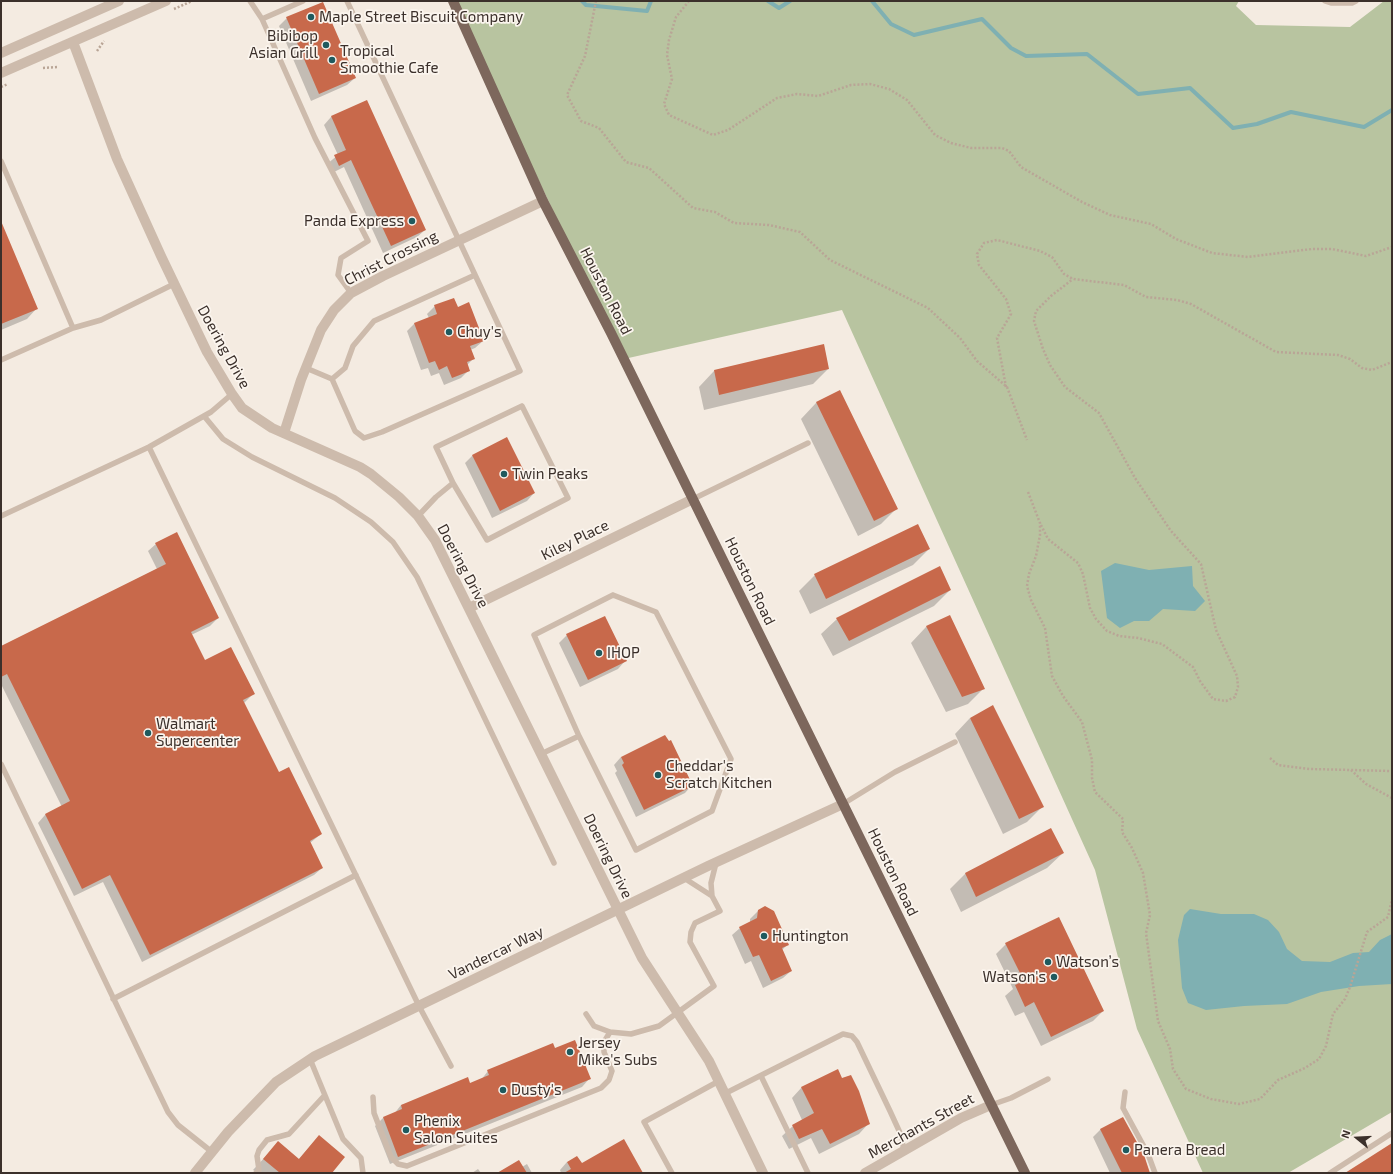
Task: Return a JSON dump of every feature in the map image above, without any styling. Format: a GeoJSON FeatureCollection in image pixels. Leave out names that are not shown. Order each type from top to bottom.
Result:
{"type":"FeatureCollection","features":[{"type":"Feature","properties":{"kind":"main road","name":"Houston Road"},"geometry":{"type":"LineString","coordinates":[[453,1],[543,201],[611,332],[1025,1173]]}},
{"type":"Feature","properties":{"kind":"street"},"geometry":{"type":"LineString","coordinates":[[1,53],[120,1]]}},
{"type":"Feature","properties":{"kind":"street"},"geometry":{"type":"LineString","coordinates":[[1,73],[166,1]]}},
{"type":"Feature","properties":{"kind":"street","name":"Doering Drive"},"geometry":{"type":"LineString","coordinates":[[73,42],[117,159],[174,284],[207,352],[242,408],[284,433],[365,471],[399,497],[418,516],[439,546],[652,977],[701,1048],[762,1173]]}},
{"type":"Feature","properties":{"kind":"street","name":"Christ Crossing"},"geometry":{"type":"LineString","coordinates":[[284,433],[306,368],[321,330],[334,310],[351,293],[383,276],[543,201]]}},
{"type":"Feature","properties":{"kind":"street","name":"Kiley Place"},"geometry":{"type":"LineString","coordinates":[[469,608],[693,499]]}},
{"type":"Feature","properties":{"kind":"street","name":"Vandercar Way"},"geometry":{"type":"LineString","coordinates":[[195,1173],[228,1132],[276,1082],[310,1059],[619,911],[684,878],[843,804]]}},
{"type":"Feature","properties":{"kind":"street","name":"Merchants Street"},"geometry":{"type":"LineString","coordinates":[[865,1173],[876,1170],[904,1151],[961,1118],[991,1105]]}},
{"type":"Feature","properties":{"kind":"lane"},"geometry":{"type":"LineString","coordinates":[[250,1],[262,19],[315,138],[368,241],[341,258],[338,275],[351,293]]}},
{"type":"Feature","properties":{"kind":"lane"},"geometry":{"type":"LineString","coordinates":[[262,19],[303,1]]}},
{"type":"Feature","properties":{"kind":"lane"},"geometry":{"type":"LineString","coordinates":[[306,368],[332,379],[355,431],[364,438],[386,430],[520,371],[347,1]]}},
{"type":"Feature","properties":{"kind":"lane"},"geometry":{"type":"LineString","coordinates":[[1325,1],[1331,3],[1352,3],[1356,1]]}},
{"type":"Feature","properties":{"kind":"lane"},"geometry":{"type":"LineString","coordinates":[[1,161],[73,328]]}},
{"type":"Feature","properties":{"kind":"lane"},"geometry":{"type":"LineString","coordinates":[[332,379],[345,368],[353,346],[374,321],[475,275]]}},
{"type":"Feature","properties":{"kind":"lane"},"geometry":{"type":"LineString","coordinates":[[1,360],[73,328],[101,320],[174,284]]}},
{"type":"Feature","properties":{"kind":"lane"},"geometry":{"type":"LineString","coordinates":[[1,516],[149,447],[211,412],[232,394]]}},
{"type":"Feature","properties":{"kind":"lane"},"geometry":{"type":"LineString","coordinates":[[522,406],[568,498],[487,540],[453,483],[436,447],[522,406]]}},
{"type":"Feature","properties":{"kind":"lane"},"geometry":{"type":"LineString","coordinates":[[204,416],[223,439],[252,457],[335,498],[371,522],[392,542],[416,577],[554,863]]}},
{"type":"Feature","properties":{"kind":"lane"},"geometry":{"type":"LineString","coordinates":[[693,499],[808,443]]}},
{"type":"Feature","properties":{"kind":"lane"},"geometry":{"type":"LineString","coordinates":[[149,447],[419,1006],[451,1066]]}},
{"type":"Feature","properties":{"kind":"lane"},"geometry":{"type":"LineString","coordinates":[[418,516],[453,483]]}},
{"type":"Feature","properties":{"kind":"lane"},"geometry":{"type":"LineString","coordinates":[[613,595],[656,612],[731,759],[712,811],[636,850],[579,736],[534,635],[613,595]]}},
{"type":"Feature","properties":{"kind":"lane"},"geometry":{"type":"LineString","coordinates":[[541,754],[579,736]]}},
{"type":"Feature","properties":{"kind":"lane"},"geometry":{"type":"LineString","coordinates":[[843,804],[895,772],[955,742]]}},
{"type":"Feature","properties":{"kind":"lane"},"geometry":{"type":"LineString","coordinates":[[1,764],[168,1112],[178,1125],[212,1152]]}},
{"type":"Feature","properties":{"kind":"lane"},"geometry":{"type":"LineString","coordinates":[[586,1014],[594,1026],[610,1032],[631,1034],[659,1026],[714,986],[690,942],[691,932],[695,923],[720,911],[712,896],[711,883],[716,863]]}},
{"type":"Feature","properties":{"kind":"lane"},"geometry":{"type":"LineString","coordinates":[[114,999],[356,875]]}},
{"type":"Feature","properties":{"kind":"lane"},"geometry":{"type":"LineString","coordinates":[[684,878],[712,896]]}},
{"type":"Feature","properties":{"kind":"lane"},"geometry":{"type":"LineString","coordinates":[[373,1097],[374,1114],[390,1157],[398,1164],[407,1166],[601,1088],[609,1080],[612,1072],[604,1052],[604,1042],[610,1032]]}},
{"type":"Feature","properties":{"kind":"lane"},"geometry":{"type":"LineString","coordinates":[[724,1094],[843,1034],[852,1036],[857,1042],[890,1110],[901,1135],[904,1151]]}},
{"type":"Feature","properties":{"kind":"lane"},"geometry":{"type":"LineString","coordinates":[[310,1059],[343,1139],[361,1158],[363,1173]]}},
{"type":"Feature","properties":{"kind":"lane"},"geometry":{"type":"LineString","coordinates":[[761,1076],[808,1173]]}},
{"type":"Feature","properties":{"kind":"lane"},"geometry":{"type":"LineString","coordinates":[[991,1105],[1011,1098],[1048,1078]]}},
{"type":"Feature","properties":{"kind":"lane"},"geometry":{"type":"LineString","coordinates":[[672,1173],[644,1122],[718,1081]]}},
{"type":"Feature","properties":{"kind":"lane"},"geometry":{"type":"LineString","coordinates":[[1125,1092],[1123,1108],[1148,1154],[1155,1173]]}},
{"type":"Feature","properties":{"kind":"lane"},"geometry":{"type":"LineString","coordinates":[[256,1173],[259,1170],[257,1156],[259,1150],[267,1140],[289,1134],[324,1096]]}},
{"type":"Feature","properties":{"kind":"lane"},"geometry":{"type":"LineString","coordinates":[[1330,1173],[1392,1133]]}},
{"type":"Feature","properties":{"kind":"path"},"geometry":{"type":"LineString","coordinates":[[596,1],[585,56],[567,95],[581,121],[599,128],[626,162],[649,168],[693,208],[716,212],[734,223],[769,225],[800,232],[830,260],[928,308],[960,338],[977,361],[1006,387]]}},
{"type":"Feature","properties":{"kind":"path"},"geometry":{"type":"LineString","coordinates":[[689,1],[676,17],[669,40],[667,55],[672,79],[664,104],[669,115],[713,135],[728,130],[777,98],[797,94],[818,96],[852,85],[870,84],[889,89],[907,100],[935,135],[971,148],[1002,148],[1009,151],[1021,167],[1082,202],[1110,215],[1151,224],[1176,239],[1212,253],[1248,257],[1318,249],[1332,249],[1366,256],[1392,247]]}},
{"type":"Feature","properties":{"kind":"path"},"geometry":{"type":"LineString","coordinates":[[37,70],[44,67],[58,67]]}},
{"type":"Feature","properties":{"kind":"path"},"geometry":{"type":"LineString","coordinates":[[1,87],[8,83]]}},
{"type":"Feature","properties":{"kind":"path"},"geometry":{"type":"LineString","coordinates":[[1027,440],[1006,387],[997,338],[1011,314],[1006,299],[980,265],[977,254],[984,243],[997,240],[1040,251],[1052,257],[1064,274],[1073,279],[1124,285],[1146,297],[1177,300],[1191,304],[1276,352],[1338,355],[1350,360],[1362,368],[1372,370],[1392,362]]}},
{"type":"Feature","properties":{"kind":"path"},"geometry":{"type":"LineString","coordinates":[[1028,492],[1048,539],[1078,563],[1083,574],[1090,608],[1096,619],[1108,631],[1119,636],[1138,638],[1162,644],[1193,667],[1200,681],[1214,699],[1226,701],[1234,697],[1238,687],[1237,676],[1216,630],[1201,564],[1171,531],[1144,492],[1099,413],[1065,387],[1050,365],[1043,349],[1034,321],[1036,311],[1051,296],[1073,279]]}},
{"type":"Feature","properties":{"kind":"path"},"geometry":{"type":"LineString","coordinates":[[1040,523],[1040,535],[1036,556],[1029,574],[1027,586],[1031,600],[1046,628],[1052,676],[1063,696],[1082,722],[1092,760],[1092,778],[1095,792],[1123,819],[1122,832],[1132,848],[1143,873],[1150,915],[1146,933],[1158,1021],[1170,1050],[1173,1069],[1186,1089],[1211,1099],[1239,1104],[1260,1099],[1278,1080],[1305,1068],[1319,1059],[1326,1046],[1333,1014],[1345,999],[1350,987],[1367,932],[1388,917],[1392,898]]}},
{"type":"Feature","properties":{"kind":"path"},"geometry":{"type":"LineString","coordinates":[[1270,758],[1278,765],[1310,769],[1392,771]]}},
{"type":"Feature","properties":{"kind":"path"},"geometry":{"type":"LineString","coordinates":[[1350,770],[1366,784],[1392,798]]}},
{"type":"Feature","properties":{"kind":"green space"},"geometry":{"type":"Polygon","coordinates":[[[453,1],[1239,1],[1236,6],[1256,25],[1350,27],[1384,1],[1392,1],[1392,1112],[1288,1173],[1203,1173],[1137,1029],[1095,870],[842,310],[624,359],[453,1]]]}},
{"type":"Feature","properties":{"kind":"water"},"geometry":{"type":"Polygon","coordinates":[[[1115,563],[1149,570],[1192,566],[1193,586],[1205,601],[1195,611],[1163,609],[1149,621],[1134,621],[1120,628],[1107,618],[1101,571],[1115,563]]]}},
{"type":"Feature","properties":{"kind":"water"},"geometry":{"type":"Polygon","coordinates":[[[1190,909],[1221,914],[1254,914],[1268,920],[1279,932],[1287,949],[1302,961],[1330,962],[1353,953],[1369,952],[1380,940],[1392,934],[1392,984],[1359,986],[1321,992],[1287,1004],[1206,1010],[1188,1003],[1182,988],[1178,940],[1184,915],[1190,909]]]}},
{"type":"Feature","properties":{"kind":"building"},"geometry":{"type":"Polygon","coordinates":[[[323,2],[356,78],[319,94],[286,17],[323,2]]]}},
{"type":"Feature","properties":{"kind":"building"},"geometry":{"type":"Polygon","coordinates":[[[367,100],[426,230],[391,246],[351,160],[339,166],[334,155],[346,150],[331,116],[367,100]]]}},
{"type":"Feature","properties":{"kind":"building"},"geometry":{"type":"Polygon","coordinates":[[[1,221],[38,309],[1,324],[1,221]]]}},
{"type":"Feature","properties":{"kind":"building","name":"Chuy's"},"geometry":{"type":"Polygon","coordinates":[[[454,298],[458,307],[469,302],[484,341],[470,346],[475,359],[467,362],[470,371],[452,378],[447,366],[439,370],[435,361],[429,363],[414,323],[437,314],[434,305],[454,298]]]}},
{"type":"Feature","properties":{"kind":"building"},"geometry":{"type":"Polygon","coordinates":[[[824,344],[829,369],[719,395],[714,370],[824,344]]]}},
{"type":"Feature","properties":{"kind":"building"},"geometry":{"type":"Polygon","coordinates":[[[840,390],[898,509],[874,521],[816,402],[840,390]]]}},
{"type":"Feature","properties":{"kind":"building","name":"Twin Peaks"},"geometry":{"type":"Polygon","coordinates":[[[507,437],[535,493],[500,511],[472,455],[507,437]]]}},
{"type":"Feature","properties":{"kind":"building"},"geometry":{"type":"Polygon","coordinates":[[[918,524],[930,549],[826,599],[814,574],[918,524]]]}},
{"type":"Feature","properties":{"kind":"building","name":"Walmart Supercenter"},"geometry":{"type":"Polygon","coordinates":[[[177,532],[219,618],[191,632],[205,660],[231,647],[255,694],[243,700],[279,772],[289,767],[322,834],[310,841],[323,868],[150,955],[110,875],[82,889],[45,814],[70,801],[7,674],[1,677],[1,646],[166,564],[155,543],[177,532]]]}},
{"type":"Feature","properties":{"kind":"building"},"geometry":{"type":"Polygon","coordinates":[[[940,566],[951,590],[849,641],[836,618],[940,566]]]}},
{"type":"Feature","properties":{"kind":"building"},"geometry":{"type":"Polygon","coordinates":[[[950,615],[985,689],[962,697],[926,626],[950,615]]]}},
{"type":"Feature","properties":{"kind":"building","name":"IHOP"},"geometry":{"type":"Polygon","coordinates":[[[605,616],[627,661],[588,680],[566,634],[605,616]]]}},
{"type":"Feature","properties":{"kind":"building"},"geometry":{"type":"Polygon","coordinates":[[[993,705],[1044,807],[1019,819],[970,718],[993,705]]]}},
{"type":"Feature","properties":{"kind":"building","name":"Cheddar's Scratch Kitchen"},"geometry":{"type":"Polygon","coordinates":[[[665,735],[669,741],[671,740],[693,786],[644,810],[622,765],[624,763],[621,757],[665,735]]]}},
{"type":"Feature","properties":{"kind":"building"},"geometry":{"type":"Polygon","coordinates":[[[1051,828],[1064,853],[976,897],[965,873],[1051,828]]]}},
{"type":"Feature","properties":{"kind":"building","name":"Huntington"},"geometry":{"type":"Polygon","coordinates":[[[765,906],[774,911],[789,945],[782,948],[792,971],[771,981],[759,955],[753,957],[739,927],[757,918],[758,910],[765,906]]]}},
{"type":"Feature","properties":{"kind":"building","name":"Watson’s"},"geometry":{"type":"Polygon","coordinates":[[[1059,917],[1104,1011],[1051,1037],[1034,1002],[1025,1007],[1015,985],[1024,981],[1005,943],[1059,917]]]}},
{"type":"Feature","properties":{"kind":"building"},"geometry":{"type":"Polygon","coordinates":[[[575,1040],[591,1079],[398,1157],[383,1117],[402,1109],[401,1105],[468,1077],[470,1083],[489,1075],[487,1070],[553,1043],[555,1048],[575,1040]]]}},
{"type":"Feature","properties":{"kind":"building"},"geometry":{"type":"Polygon","coordinates":[[[838,1069],[842,1078],[851,1075],[859,1091],[870,1124],[830,1144],[822,1129],[799,1139],[792,1125],[814,1113],[801,1087],[838,1069]]]}},
{"type":"Feature","properties":{"kind":"building","name":"Panera Bread"},"geometry":{"type":"Polygon","coordinates":[[[1123,1117],[1144,1155],[1150,1173],[1122,1173],[1100,1129],[1123,1117]]]}},
{"type":"Feature","properties":{"kind":"building"},"geometry":{"type":"Polygon","coordinates":[[[319,1135],[345,1157],[332,1173],[280,1173],[263,1159],[278,1141],[299,1159],[319,1135]]]}},
{"type":"Feature","properties":{"kind":"building"},"geometry":{"type":"Polygon","coordinates":[[[624,1139],[643,1173],[564,1173],[571,1169],[567,1162],[577,1156],[582,1163],[624,1139]]]}},
{"type":"Feature","properties":{"kind":"building"},"geometry":{"type":"Polygon","coordinates":[[[1392,1143],[1392,1173],[1345,1173],[1392,1143]]]}},
{"type":"Feature","properties":{"kind":"building"},"geometry":{"type":"Polygon","coordinates":[[[519,1160],[527,1173],[497,1173],[519,1160]]]}},
{"type":"Feature","properties":{"kind":"waterway"},"geometry":{"type":"LineString","coordinates":[[582,1],[586,5],[647,11],[651,1]]}},
{"type":"Feature","properties":{"kind":"waterway"},"geometry":{"type":"LineString","coordinates":[[768,1],[779,8],[790,1]]}},
{"type":"Feature","properties":{"kind":"waterway"},"geometry":{"type":"LineString","coordinates":[[872,1],[891,24],[914,35],[982,19],[1011,48],[1026,56],[1087,54],[1138,94],[1190,88],[1233,128],[1257,124],[1291,112],[1364,127],[1392,110]]}},
{"type":"Feature","properties":{"kind":"place","name":"Maple Street Biscuit Company"},"geometry":{"type":"Point","coordinates":[311,17]}},
{"type":"Feature","properties":{"kind":"place","name":"Bibibop Asian Grill"},"geometry":{"type":"Point","coordinates":[326,45]}},
{"type":"Feature","properties":{"kind":"place","name":"Tropical Smoothie Cafe"},"geometry":{"type":"Point","coordinates":[332,60]}},
{"type":"Feature","properties":{"kind":"place","name":"Panda Express"},"geometry":{"type":"Point","coordinates":[412,221]}},
{"type":"Feature","properties":{"kind":"place","name":"Chuy's"},"geometry":{"type":"Point","coordinates":[449,332]}},
{"type":"Feature","properties":{"kind":"place","name":"Twin Peaks"},"geometry":{"type":"Point","coordinates":[504,474]}},
{"type":"Feature","properties":{"kind":"place","name":"IHOP"},"geometry":{"type":"Point","coordinates":[599,653]}},
{"type":"Feature","properties":{"kind":"place","name":"Walmart Supercenter"},"geometry":{"type":"Point","coordinates":[148,733]}},
{"type":"Feature","properties":{"kind":"place","name":"Cheddar's Scratch Kitchen"},"geometry":{"type":"Point","coordinates":[658,775]}},
{"type":"Feature","properties":{"kind":"place","name":"Huntington"},"geometry":{"type":"Point","coordinates":[764,936]}},
{"type":"Feature","properties":{"kind":"place","name":"Watson’s"},"geometry":{"type":"Point","coordinates":[1048,962]}},
{"type":"Feature","properties":{"kind":"place","name":"Watson's"},"geometry":{"type":"Point","coordinates":[1054,977]}},
{"type":"Feature","properties":{"kind":"place","name":"Jersey Mike's Subs"},"geometry":{"type":"Point","coordinates":[570,1052]}},
{"type":"Feature","properties":{"kind":"place","name":"Dusty's"},"geometry":{"type":"Point","coordinates":[503,1090]}},
{"type":"Feature","properties":{"kind":"place","name":"Phenix Salon Suites"},"geometry":{"type":"Point","coordinates":[406,1130]}},
{"type":"Feature","properties":{"kind":"place","name":"Panera Bread"},"geometry":{"type":"Point","coordinates":[1126,1150]}}]}
